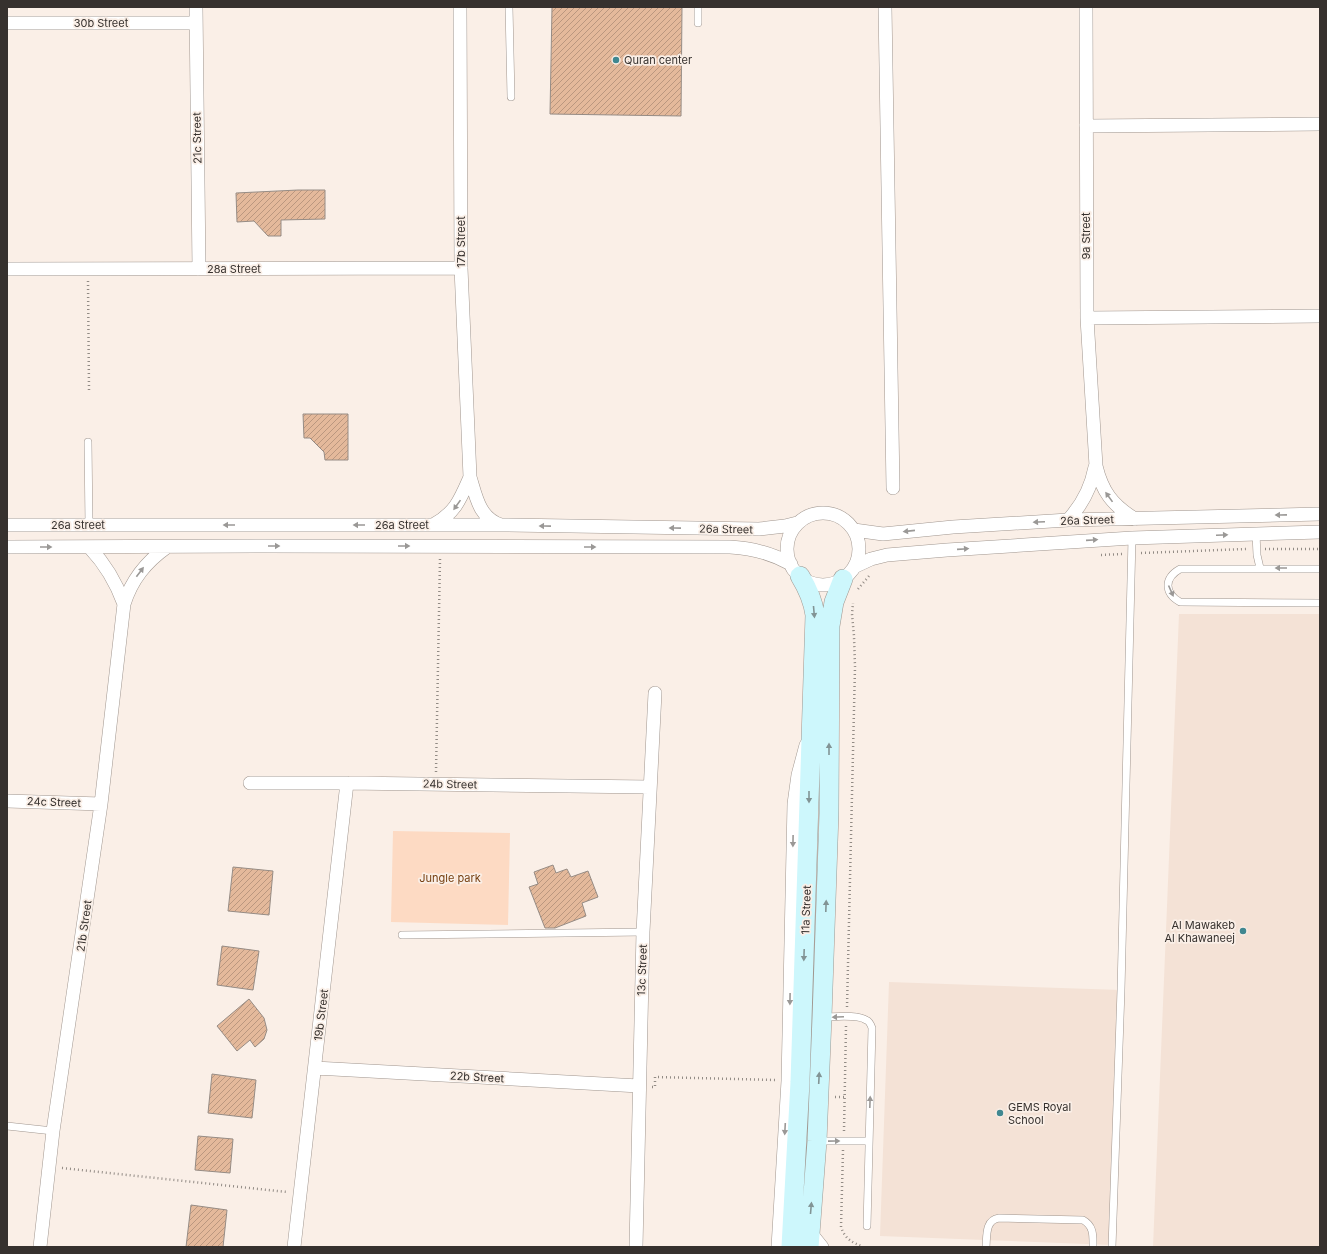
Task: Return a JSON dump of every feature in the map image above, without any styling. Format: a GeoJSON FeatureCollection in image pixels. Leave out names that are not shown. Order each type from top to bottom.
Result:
{"type":"FeatureCollection","features":[{"type":"Feature","properties":{"kind":"street","name":"21c Street"},"geometry":{"type":"LineString","coordinates":[[196,7],[199,269]]}},
{"type":"Feature","properties":{"kind":"street","name":"17b Street"},"geometry":{"type":"LineString","coordinates":[[460,7],[461,268],[470,477],[480,508],[484,514],[490,519],[503,525]]}},
{"type":"Feature","properties":{"kind":"street"},"geometry":{"type":"LineString","coordinates":[[885,7],[893,488]]}},
{"type":"Feature","properties":{"kind":"street","name":"9a Street"},"geometry":{"type":"LineString","coordinates":[[1086,7],[1087,318],[1096,466],[1099,479],[1109,497],[1123,512],[1135,518]]}},
{"type":"Feature","properties":{"kind":"street","name":"30b Street"},"geometry":{"type":"LineString","coordinates":[[7,23],[196,23]]}},
{"type":"Feature","properties":{"kind":"street"},"geometry":{"type":"LineString","coordinates":[[1086,126],[1320,124]]}},
{"type":"Feature","properties":{"kind":"street","name":"28a Street"},"geometry":{"type":"LineString","coordinates":[[7,269],[461,268]]}},
{"type":"Feature","properties":{"kind":"street"},"geometry":{"type":"LineString","coordinates":[[1087,318],[1320,316]]}},
{"type":"Feature","properties":{"kind":"street","name":"9a Street"},"geometry":{"type":"LineString","coordinates":[[1068,520],[1077,511],[1089,490],[1096,466]]}},
{"type":"Feature","properties":{"kind":"street","name":"17b Street"},"geometry":{"type":"LineString","coordinates":[[432,525],[448,515],[455,508],[460,501],[470,477]]}},
{"type":"Feature","properties":{"kind":"street"},"geometry":{"type":"LineString","coordinates":[[813,514],[832,514],[841,517],[848,522],[854,530],[858,538],[859,557],[852,579],[826,585],[816,584],[808,582],[795,570],[788,556],[789,539],[792,530],[805,518],[813,514]]}},
{"type":"Feature","properties":{"kind":"street","name":"26a Street"},"geometry":{"type":"LineString","coordinates":[[854,530],[883,534],[953,527],[1068,520],[1320,514]]}},
{"type":"Feature","properties":{"kind":"street","name":"26a Street"},"geometry":{"type":"LineString","coordinates":[[7,525],[503,525],[759,529],[798,524]]}},
{"type":"Feature","properties":{"kind":"street","name":"26a Street"},"geometry":{"type":"LineString","coordinates":[[852,579],[871,559],[887,555],[1132,538],[1320,532]]}},
{"type":"Feature","properties":{"kind":"street","name":"26a Street"},"geometry":{"type":"LineString","coordinates":[[7,547],[441,546],[742,548],[768,553],[795,570]]}},
{"type":"Feature","properties":{"kind":"street","name":"21b Street"},"geometry":{"type":"LineString","coordinates":[[40,1247],[53,1131],[102,804],[124,604],[128,592],[140,571],[157,554],[167,547]]}},
{"type":"Feature","properties":{"kind":"street","name":"21b Street"},"geometry":{"type":"LineString","coordinates":[[90,548],[99,557],[114,579],[124,604]]}},
{"type":"Feature","properties":{"kind":"street","name":"11a Street"},"geometry":{"type":"LineString","coordinates":[[791,1247],[801,1050],[815,615],[810,594],[795,570]]}},
{"type":"Feature","properties":{"kind":"street","name":"11a Street"},"geometry":{"type":"LineString","coordinates":[[809,1238],[817,1141],[829,813],[830,626],[834,602],[852,579]]}},
{"type":"Feature","properties":{"kind":"street","name":"13c Street"},"geometry":{"type":"LineString","coordinates":[[636,1247],[643,932],[655,693]]}},
{"type":"Feature","properties":{"kind":"street"},"geometry":{"type":"LineString","coordinates":[[778,1247],[788,1081],[794,804],[799,768],[810,734]]}},
{"type":"Feature","properties":{"kind":"street","name":"24b Street"},"geometry":{"type":"LineString","coordinates":[[250,783],[650,787]]}},
{"type":"Feature","properties":{"kind":"street","name":"19b Street"},"geometry":{"type":"LineString","coordinates":[[294,1247],[347,783]]}},
{"type":"Feature","properties":{"kind":"street","name":"24c Street"},"geometry":{"type":"LineString","coordinates":[[7,801],[102,804]]}},
{"type":"Feature","properties":{"kind":"street","name":"22b Street"},"geometry":{"type":"LineString","coordinates":[[315,1068],[639,1086]]}},
{"type":"Feature","properties":{"kind":"street"},"geometry":{"type":"LineString","coordinates":[[809,1238],[814,1237],[822,1247]]}},
{"type":"Feature","properties":{"kind":"lane"},"geometry":{"type":"LineString","coordinates":[[509,7],[511,97]]}},
{"type":"Feature","properties":{"kind":"lane"},"geometry":{"type":"LineString","coordinates":[[698,7],[698,23]]}},
{"type":"Feature","properties":{"kind":"lane"},"geometry":{"type":"LineString","coordinates":[[88,442],[89,525]]}},
{"type":"Feature","properties":{"kind":"lane"},"geometry":{"type":"LineString","coordinates":[[1256,534],[1260,568]]}},
{"type":"Feature","properties":{"kind":"lane"},"geometry":{"type":"LineString","coordinates":[[1112,1247],[1121,990],[1132,538]]}},
{"type":"Feature","properties":{"kind":"lane"},"geometry":{"type":"LineString","coordinates":[[1252,568],[1257,552]]}},
{"type":"Feature","properties":{"kind":"lane"},"geometry":{"type":"LineString","coordinates":[[1320,568],[1180,569],[1173,572],[1169,578],[1168,585],[1169,592],[1180,602],[1320,603]]}},
{"type":"Feature","properties":{"kind":"lane"},"geometry":{"type":"LineString","coordinates":[[402,935],[643,932]]}},
{"type":"Feature","properties":{"kind":"lane"},"geometry":{"type":"LineString","coordinates":[[822,1017],[862,1018],[866,1020],[872,1028],[867,1226]]}},
{"type":"Feature","properties":{"kind":"lane"},"geometry":{"type":"LineString","coordinates":[[7,1126],[53,1131]]}},
{"type":"Feature","properties":{"kind":"lane"},"geometry":{"type":"LineString","coordinates":[[817,1141],[869,1141]]}},
{"type":"Feature","properties":{"kind":"lane"},"geometry":{"type":"LineString","coordinates":[[986,1247],[988,1225],[991,1221],[999,1218],[1083,1220],[1092,1230],[1093,1247]]}},
{"type":"Feature","properties":{"kind":"path"},"geometry":{"type":"LineString","coordinates":[[88,269],[88,390]]}},
{"type":"Feature","properties":{"kind":"path"},"geometry":{"type":"LineString","coordinates":[[436,784],[441,546]]}},
{"type":"Feature","properties":{"kind":"path"},"geometry":{"type":"LineString","coordinates":[[1100,555],[1257,552],[1320,549]]}},
{"type":"Feature","properties":{"kind":"path"},"geometry":{"type":"LineString","coordinates":[[852,579],[863,582],[874,573]]}},
{"type":"Feature","properties":{"kind":"path"},"geometry":{"type":"LineString","coordinates":[[853,600],[852,614],[856,667],[841,1228],[847,1238],[863,1247]]}},
{"type":"Feature","properties":{"kind":"path"},"geometry":{"type":"LineString","coordinates":[[639,1086],[655,1087],[655,1077],[788,1081]]}},
{"type":"Feature","properties":{"kind":"path"},"geometry":{"type":"LineString","coordinates":[[818,1097],[844,1097]]}},
{"type":"Feature","properties":{"kind":"path"},"geometry":{"type":"LineString","coordinates":[[49,1167],[301,1193]]}},
{"type":"Feature","properties":{"kind":"shaded area","name":"Al Mawakeb Al Khawaneej"},"geometry":{"type":"Polygon","coordinates":[[[1179,614],[1320,614],[1320,1247],[1153,1247],[1179,614]]]}},
{"type":"Feature","properties":{"kind":"shaded area","name":"GEMS Royal School"},"geometry":{"type":"Polygon","coordinates":[[[889,982],[1121,990],[1112,1245],[880,1236],[889,982]]]}},
{"type":"Feature","properties":{"kind":"green space","name":"Jungle park"},"geometry":{"type":"Polygon","coordinates":[[[393,831],[510,833],[508,925],[391,922],[393,831]]]}},
{"type":"Feature","properties":{"kind":"building","name":"Quran center"},"geometry":{"type":"Polygon","coordinates":[[[552,7],[682,7],[681,116],[550,114],[552,7]]]}},
{"type":"Feature","properties":{"kind":"building"},"geometry":{"type":"Polygon","coordinates":[[[325,190],[325,219],[281,220],[281,236],[268,236],[254,221],[237,222],[236,193],[325,190]]]}},
{"type":"Feature","properties":{"kind":"building"},"geometry":{"type":"Polygon","coordinates":[[[303,414],[348,414],[348,460],[325,460],[324,452],[310,438],[304,438],[303,414]]]}},
{"type":"Feature","properties":{"kind":"building"},"geometry":{"type":"Polygon","coordinates":[[[553,865],[556,873],[567,869],[571,877],[588,871],[598,897],[582,903],[586,916],[555,928],[545,928],[529,887],[538,884],[534,872],[553,865]]]}},
{"type":"Feature","properties":{"kind":"building"},"geometry":{"type":"Polygon","coordinates":[[[233,867],[273,871],[269,915],[228,911],[233,867]]]}},
{"type":"Feature","properties":{"kind":"building"},"geometry":{"type":"Polygon","coordinates":[[[222,946],[259,951],[253,990],[217,985],[222,946]]]}},
{"type":"Feature","properties":{"kind":"building"},"geometry":{"type":"Polygon","coordinates":[[[249,999],[264,1018],[267,1030],[264,1039],[255,1047],[250,1040],[237,1051],[217,1026],[249,999]]]}},
{"type":"Feature","properties":{"kind":"building"},"geometry":{"type":"Polygon","coordinates":[[[212,1074],[256,1080],[252,1118],[208,1113],[212,1074]]]}},
{"type":"Feature","properties":{"kind":"building"},"geometry":{"type":"Polygon","coordinates":[[[198,1136],[233,1139],[230,1173],[195,1170],[198,1136]]]}},
{"type":"Feature","properties":{"kind":"building"},"geometry":{"type":"Polygon","coordinates":[[[191,1205],[227,1210],[223,1247],[186,1247],[191,1205]]]}},
{"type":"Feature","properties":{"kind":"place","name":"Quran center"},"geometry":{"type":"Point","coordinates":[616,60]}},
{"type":"Feature","properties":{"kind":"place","name":"Al Mawakeb Al Khawaneej"},"geometry":{"type":"Point","coordinates":[1243,931]}},
{"type":"Feature","properties":{"kind":"place","name":"GEMS Royal School"},"geometry":{"type":"Point","coordinates":[1000,1113]}}]}
